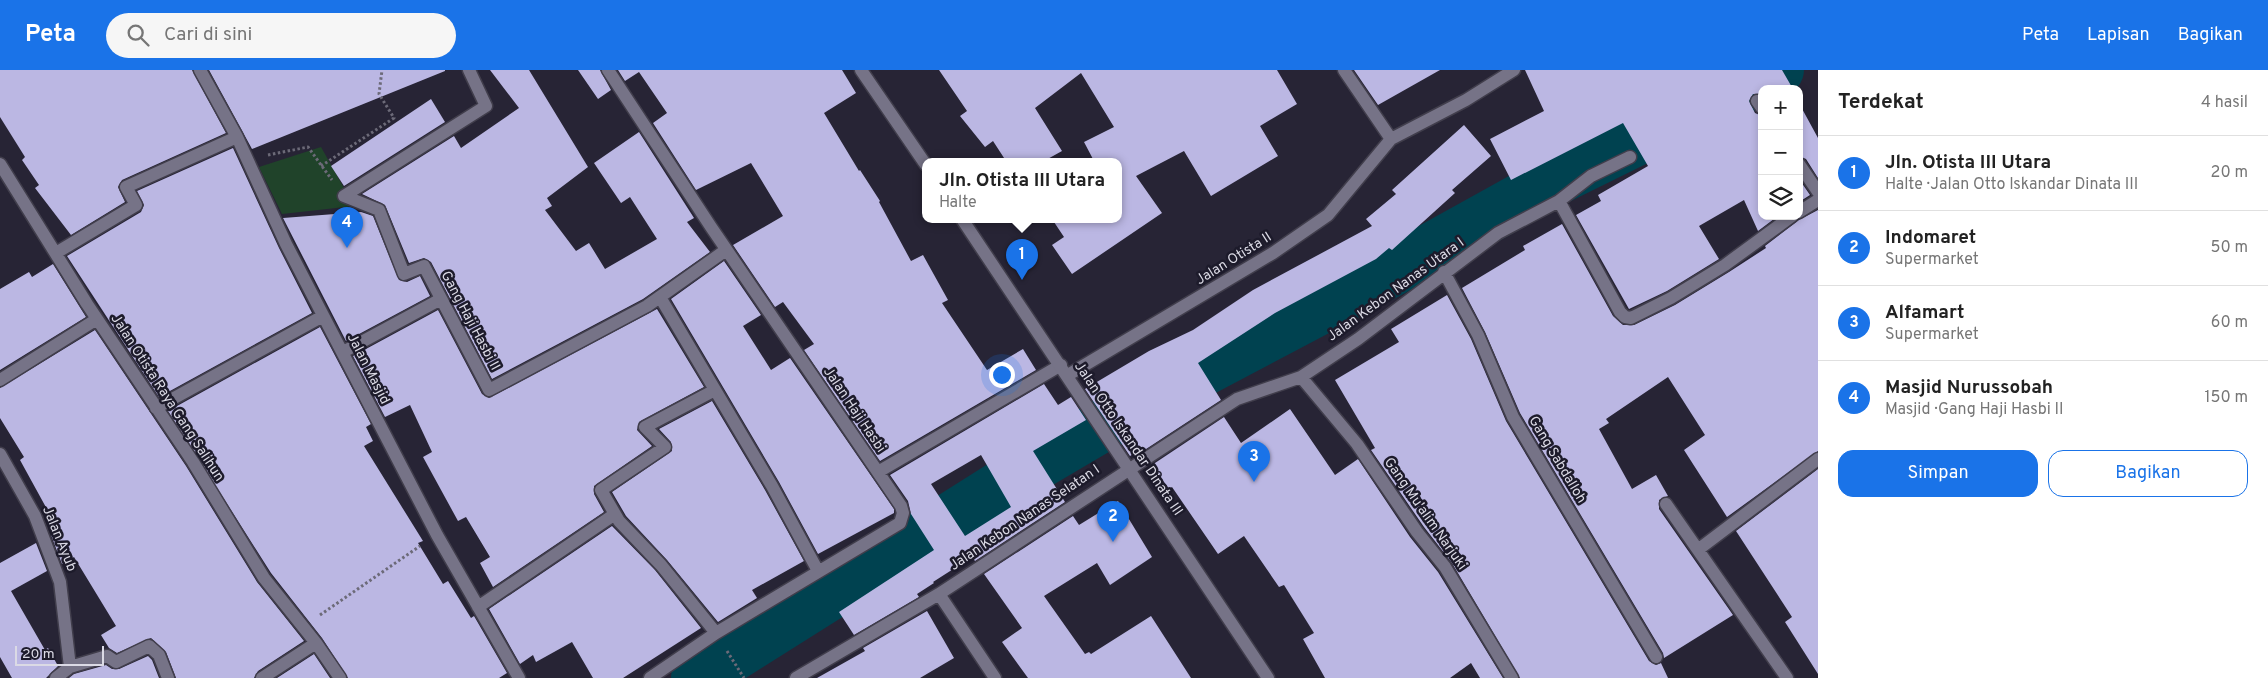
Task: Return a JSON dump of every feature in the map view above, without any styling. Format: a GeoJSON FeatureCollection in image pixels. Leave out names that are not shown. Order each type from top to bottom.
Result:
{"type":"FeatureCollection","features":[{"type":"Feature","properties":{"kind":"street","name":"Jalan Masjid"},"geometry":{"type":"LineString","coordinates":[[200,70],[237,137],[286,244],[436,535],[519,678]]}},
{"type":"Feature","properties":{"kind":"street"},"geometry":{"type":"LineString","coordinates":[[344,196],[486,106],[469,70]]}},
{"type":"Feature","properties":{"kind":"street","name":"Jalan Haji Hasbi"},"geometry":{"type":"LineString","coordinates":[[608,70],[726,250],[903,510],[900,523],[716,633],[650,678]]}},
{"type":"Feature","properties":{"kind":"street"},"geometry":{"type":"LineString","coordinates":[[861,70],[922,159]]}},
{"type":"Feature","properties":{"kind":"street"},"geometry":{"type":"LineString","coordinates":[[1344,70],[1391,139]]}},
{"type":"Feature","properties":{"kind":"street","name":"Jalan Otista II"},"geometry":{"type":"LineString","coordinates":[[878,472],[1273,253],[1328,215],[1391,139],[1466,100],[1514,70]]}},
{"type":"Feature","properties":{"kind":"street"},"geometry":{"type":"LineString","coordinates":[[56,253],[136,205],[126,187],[237,137]]}},
{"type":"Feature","properties":{"kind":"street","name":"Jalan Kebon Nanas Utara I"},"geometry":{"type":"LineString","coordinates":[[1128,468],[1237,398],[1301,377],[1358,339],[1444,272],[1498,233],[1559,201],[1591,176],[1630,157]]}},
{"type":"Feature","properties":{"kind":"street","name":"Jalan Otista Raya Gang Salihun"},"geometry":{"type":"LineString","coordinates":[[0,164],[97,319],[264,578],[316,643],[340,678]]}},
{"type":"Feature","properties":{"kind":"street"},"geometry":{"type":"LineString","coordinates":[[1803,170],[1818,192]]}},
{"type":"Feature","properties":{"kind":"street","name":"Gang Haji Hasbi II"},"geometry":{"type":"LineString","coordinates":[[344,196],[379,210],[404,274],[424,266],[489,390],[647,306],[726,250]]}},
{"type":"Feature","properties":{"kind":"street"},"geometry":{"type":"LineString","coordinates":[[1803,209],[1818,200]]}},
{"type":"Feature","properties":{"kind":"street"},"geometry":{"type":"LineString","coordinates":[[1559,201],[1620,312],[1624,316],[1631,318],[1671,298],[1725,265],[1787,220]]}},
{"type":"Feature","properties":{"kind":"street","name":"Jalan Otto Iskandar Dinata III"},"geometry":{"type":"LineString","coordinates":[[965,223],[1268,678]]}},
{"type":"Feature","properties":{"kind":"street","name":"Gang Sabdalloh"},"geometry":{"type":"LineString","coordinates":[[1444,272],[1478,335],[1513,417],[1656,657]]}},
{"type":"Feature","properties":{"kind":"street"},"geometry":{"type":"LineString","coordinates":[[660,297],[772,486],[818,571]]}},
{"type":"Feature","properties":{"kind":"street"},"geometry":{"type":"LineString","coordinates":[[342,352],[441,299]]}},
{"type":"Feature","properties":{"kind":"street"},"geometry":{"type":"LineString","coordinates":[[156,408],[323,316]]}},
{"type":"Feature","properties":{"kind":"street"},"geometry":{"type":"LineString","coordinates":[[0,380],[97,319]]}},
{"type":"Feature","properties":{"kind":"street","name":"Gang Mu'alim Narjuki"},"geometry":{"type":"LineString","coordinates":[[1301,377],[1356,444],[1417,532],[1445,567],[1512,678]]}},
{"type":"Feature","properties":{"kind":"street"},"geometry":{"type":"LineString","coordinates":[[715,390],[645,427],[665,447],[601,490],[615,514],[633,537],[661,565],[716,633]]}},
{"type":"Feature","properties":{"kind":"street","name":"Jalan Ayub"},"geometry":{"type":"LineString","coordinates":[[0,454],[35,516],[60,582],[63,674],[106,656],[116,662],[149,646],[159,655],[168,678]]}},
{"type":"Feature","properties":{"kind":"street"},"geometry":{"type":"LineString","coordinates":[[1699,549],[1818,459]]}},
{"type":"Feature","properties":{"kind":"street","name":"Jalan Kebon Nanas Selatan I"},"geometry":{"type":"LineString","coordinates":[[796,678],[939,594],[1128,468]]}},
{"type":"Feature","properties":{"kind":"street"},"geometry":{"type":"LineString","coordinates":[[1666,504],[1787,678]]}},
{"type":"Feature","properties":{"kind":"street"},"geometry":{"type":"LineString","coordinates":[[478,607],[615,514]]}},
{"type":"Feature","properties":{"kind":"street"},"geometry":{"type":"LineString","coordinates":[[939,594],[995,678]]}},
{"type":"Feature","properties":{"kind":"street"},"geometry":{"type":"LineString","coordinates":[[262,678],[316,643]]}},
{"type":"Feature","properties":{"kind":"path"},"geometry":{"type":"LineString","coordinates":[[321,166],[394,118],[379,94],[382,70]]}},
{"type":"Feature","properties":{"kind":"path"},"geometry":{"type":"LineString","coordinates":[[247,158],[308,147],[344,196]]}},
{"type":"Feature","properties":{"kind":"path"},"geometry":{"type":"LineString","coordinates":[[302,627],[436,535]]}},
{"type":"Feature","properties":{"kind":"path"},"geometry":{"type":"LineString","coordinates":[[723,645],[744,678]]}},
{"type":"Feature","properties":{"kind":"green space"},"geometry":{"type":"Polygon","coordinates":[[[321,147],[354,206],[282,214],[259,167],[321,147]]]}},
{"type":"Feature","properties":{"kind":"building"},"geometry":{"type":"Polygon","coordinates":[[[0,70],[192,70],[226,133],[122,180],[118,187],[125,202],[71,235],[35,188],[39,185],[22,160],[25,157],[0,117],[0,70]]]}},
{"type":"Feature","properties":{"kind":"building"},"geometry":{"type":"Polygon","coordinates":[[[209,70],[445,70],[445,71],[252,149],[209,70]]]}},
{"type":"Feature","properties":{"kind":"building"},"geometry":{"type":"Polygon","coordinates":[[[490,70],[529,70],[588,167],[547,198],[552,206],[545,210],[576,251],[589,243],[605,269],[657,239],[630,197],[621,203],[594,163],[639,132],[694,218],[687,222],[710,252],[643,299],[492,379],[431,262],[424,258],[409,263],[385,205],[362,194],[454,136],[461,148],[519,108],[490,70]]]}},
{"type":"Feature","properties":{"kind":"building"},"geometry":{"type":"Polygon","coordinates":[[[578,70],[600,70],[611,90],[598,99],[578,70]]]}},
{"type":"Feature","properties":{"kind":"building"},"geometry":{"type":"Polygon","coordinates":[[[618,70],[842,70],[856,93],[824,113],[859,171],[880,201],[911,261],[923,255],[948,300],[942,303],[987,370],[1023,349],[1036,370],[880,461],[804,350],[814,344],[783,302],[775,307],[733,245],[783,216],[751,163],[696,190],[653,123],[667,113],[639,72],[625,81],[618,70]]]}},
{"type":"Feature","properties":{"kind":"building"},"geometry":{"type":"Polygon","coordinates":[[[939,70],[1277,70],[1297,104],[1260,126],[1278,156],[1211,196],[1184,151],[1136,176],[1162,213],[1072,274],[1052,245],[1064,237],[1055,223],[1122,223],[1122,158],[1092,158],[1084,142],[1114,127],[1081,73],[1035,108],[1062,151],[1049,158],[1004,158],[993,141],[985,147],[960,116],[967,111],[939,70]]]}},
{"type":"Feature","properties":{"kind":"building"},"geometry":{"type":"Polygon","coordinates":[[[1354,70],[1440,70],[1378,105],[1354,70]]]}},
{"type":"Feature","properties":{"kind":"building"},"geometry":{"type":"Polygon","coordinates":[[[1525,70],[1782,70],[1791,85],[1758,85],[1758,95],[1753,94],[1749,101],[1755,113],[1758,114],[1758,220],[1773,220],[1758,231],[1744,200],[1699,226],[1719,259],[1667,291],[1629,309],[1576,215],[1601,201],[1598,195],[1648,166],[1623,123],[1511,180],[1490,139],[1544,111],[1525,70]]]}},
{"type":"Feature","properties":{"kind":"building"},"geometry":{"type":"Polygon","coordinates":[[[431,99],[445,122],[344,186],[331,166],[431,99]]]}},
{"type":"Feature","properties":{"kind":"building"},"geometry":{"type":"Polygon","coordinates":[[[1803,110],[1818,138],[1818,178],[1806,159],[1803,158],[1803,110]]]}},
{"type":"Feature","properties":{"kind":"building"},"geometry":{"type":"Polygon","coordinates":[[[1464,125],[1491,156],[1452,190],[1455,193],[1392,250],[1389,248],[1376,259],[1275,313],[1198,363],[1221,400],[1143,451],[1141,449],[1130,456],[1085,389],[1149,351],[1193,330],[1253,290],[1372,226],[1366,219],[1396,194],[1392,190],[1464,125]]]}},
{"type":"Feature","properties":{"kind":"building"},"geometry":{"type":"Polygon","coordinates":[[[233,148],[279,248],[312,313],[159,397],[67,256],[141,212],[144,205],[137,191],[233,148]]]}},
{"type":"Feature","properties":{"kind":"building"},"geometry":{"type":"Polygon","coordinates":[[[1803,185],[1810,195],[1803,199],[1803,185]]]}},
{"type":"Feature","properties":{"kind":"building"},"geometry":{"type":"Polygon","coordinates":[[[1818,210],[1818,451],[1727,517],[1684,450],[1705,435],[1668,377],[1606,419],[1609,423],[1599,429],[1632,489],[1656,475],[1668,496],[1659,500],[1659,509],[1733,615],[1664,658],[1663,653],[1520,413],[1485,332],[1462,288],[1525,250],[1523,246],[1562,224],[1613,316],[1623,325],[1634,325],[1675,305],[1729,272],[1766,248],[1765,246],[1799,220],[1803,220],[1803,218],[1818,210]]]}},
{"type":"Feature","properties":{"kind":"building"},"geometry":{"type":"Polygon","coordinates":[[[361,212],[373,216],[399,280],[407,282],[420,276],[430,296],[346,341],[283,218],[361,212]]]}},
{"type":"Feature","properties":{"kind":"building"},"geometry":{"type":"Polygon","coordinates":[[[724,261],[761,315],[743,326],[771,370],[790,358],[894,509],[894,513],[818,554],[779,482],[671,299],[724,261]]]}},
{"type":"Feature","properties":{"kind":"building"},"geometry":{"type":"Polygon","coordinates":[[[53,264],[86,317],[0,370],[0,289],[29,272],[32,277],[53,264]]]}},
{"type":"Feature","properties":{"kind":"building"},"geometry":{"type":"Polygon","coordinates":[[[1447,295],[1471,339],[1506,421],[1649,661],[1656,665],[1661,663],[1668,678],[1520,678],[1452,563],[1424,527],[1371,450],[1375,448],[1335,380],[1399,342],[1391,329],[1447,295]]]}},
{"type":"Feature","properties":{"kind":"building"},"geometry":{"type":"Polygon","coordinates":[[[657,309],[704,387],[639,422],[637,430],[652,446],[594,486],[594,494],[604,512],[493,587],[480,563],[490,557],[466,517],[458,521],[423,457],[432,452],[410,405],[385,417],[353,356],[438,310],[482,394],[489,398],[657,309]]]}},
{"type":"Feature","properties":{"kind":"building"},"geometry":{"type":"Polygon","coordinates":[[[320,327],[371,424],[366,427],[373,441],[364,446],[423,541],[418,543],[443,584],[448,581],[471,618],[474,616],[507,673],[499,678],[348,678],[322,638],[271,573],[168,411],[320,327]]]}},
{"type":"Feature","properties":{"kind":"building"},"geometry":{"type":"Polygon","coordinates":[[[95,330],[186,466],[257,582],[304,641],[258,671],[254,678],[176,678],[166,652],[151,638],[117,653],[109,648],[101,635],[116,626],[74,557],[62,564],[51,535],[59,531],[20,460],[24,457],[0,418],[0,388],[95,330]]]}},
{"type":"Feature","properties":{"kind":"building"},"geometry":{"type":"Polygon","coordinates":[[[1044,384],[1058,405],[1071,397],[1086,420],[1033,451],[1065,502],[975,561],[972,557],[917,594],[919,597],[854,635],[839,612],[934,550],[911,514],[908,501],[890,475],[1044,384]],[[981,455],[931,484],[965,536],[1011,507],[981,455]]]}},
{"type":"Feature","properties":{"kind":"building"},"geometry":{"type":"Polygon","coordinates":[[[712,401],[765,490],[804,561],[752,590],[757,598],[718,622],[667,560],[626,516],[612,492],[672,451],[671,442],[659,429],[712,401]]]}},
{"type":"Feature","properties":{"kind":"building"},"geometry":{"type":"Polygon","coordinates":[[[1290,409],[1335,475],[1358,459],[1410,537],[1438,572],[1503,678],[1480,678],[1471,663],[1450,678],[1325,678],[1303,639],[1314,633],[1284,585],[1279,587],[1244,536],[1218,554],[1172,487],[1169,489],[1152,465],[1224,417],[1241,443],[1290,409]]]}},
{"type":"Feature","properties":{"kind":"building"},"geometry":{"type":"Polygon","coordinates":[[[1818,469],[1818,674],[1785,622],[1792,617],[1736,531],[1818,469]]]}},
{"type":"Feature","properties":{"kind":"building"},"geometry":{"type":"Polygon","coordinates":[[[1118,501],[1152,557],[1110,585],[1097,563],[1044,596],[1085,654],[1089,652],[1091,654],[1151,616],[1191,678],[1028,678],[1002,642],[1022,628],[984,574],[1073,516],[1079,525],[1118,501]]]}},
{"type":"Feature","properties":{"kind":"building"},"geometry":{"type":"Polygon","coordinates":[[[612,526],[655,570],[701,628],[623,678],[593,678],[572,642],[536,662],[533,655],[520,664],[489,609],[612,526]]]}},
{"type":"Feature","properties":{"kind":"building"},"geometry":{"type":"Polygon","coordinates":[[[36,543],[47,571],[11,591],[45,650],[48,648],[58,666],[46,678],[12,678],[0,657],[0,563],[36,543]]]}},
{"type":"Feature","properties":{"kind":"building"},"geometry":{"type":"Polygon","coordinates":[[[927,611],[954,658],[920,678],[817,678],[865,651],[863,648],[927,611]]]}},
{"type":"Feature","properties":{"kind":"building"},"geometry":{"type":"Polygon","coordinates":[[[314,654],[330,678],[277,678],[314,654]]]}},
{"type":"Feature","properties":{"kind":"building"},"geometry":{"type":"Polygon","coordinates":[[[148,656],[152,660],[159,678],[69,678],[74,674],[106,665],[112,669],[119,669],[148,656]]]}},
{"type":"Feature","properties":{"kind":"waterway"},"geometry":{"type":"LineString","coordinates":[[697,678],[1032,467],[1139,404],[1393,270],[1559,178],[1778,70]]}},
{"type":"Feature","properties":{"kind":"place","name":"Masjid Nurussobah"},"geometry":{"type":"Point","coordinates":[347,248]}},
{"type":"Feature","properties":{"kind":"place","name":"Jln. Otista III Utara"},"geometry":{"type":"Point","coordinates":[1022,280]}},
{"type":"Feature","properties":{"kind":"place","name":"Alfamart"},"geometry":{"type":"Point","coordinates":[1254,482]}},
{"type":"Feature","properties":{"kind":"place","name":"Indomaret"},"geometry":{"type":"Point","coordinates":[1113,542]}}]}
